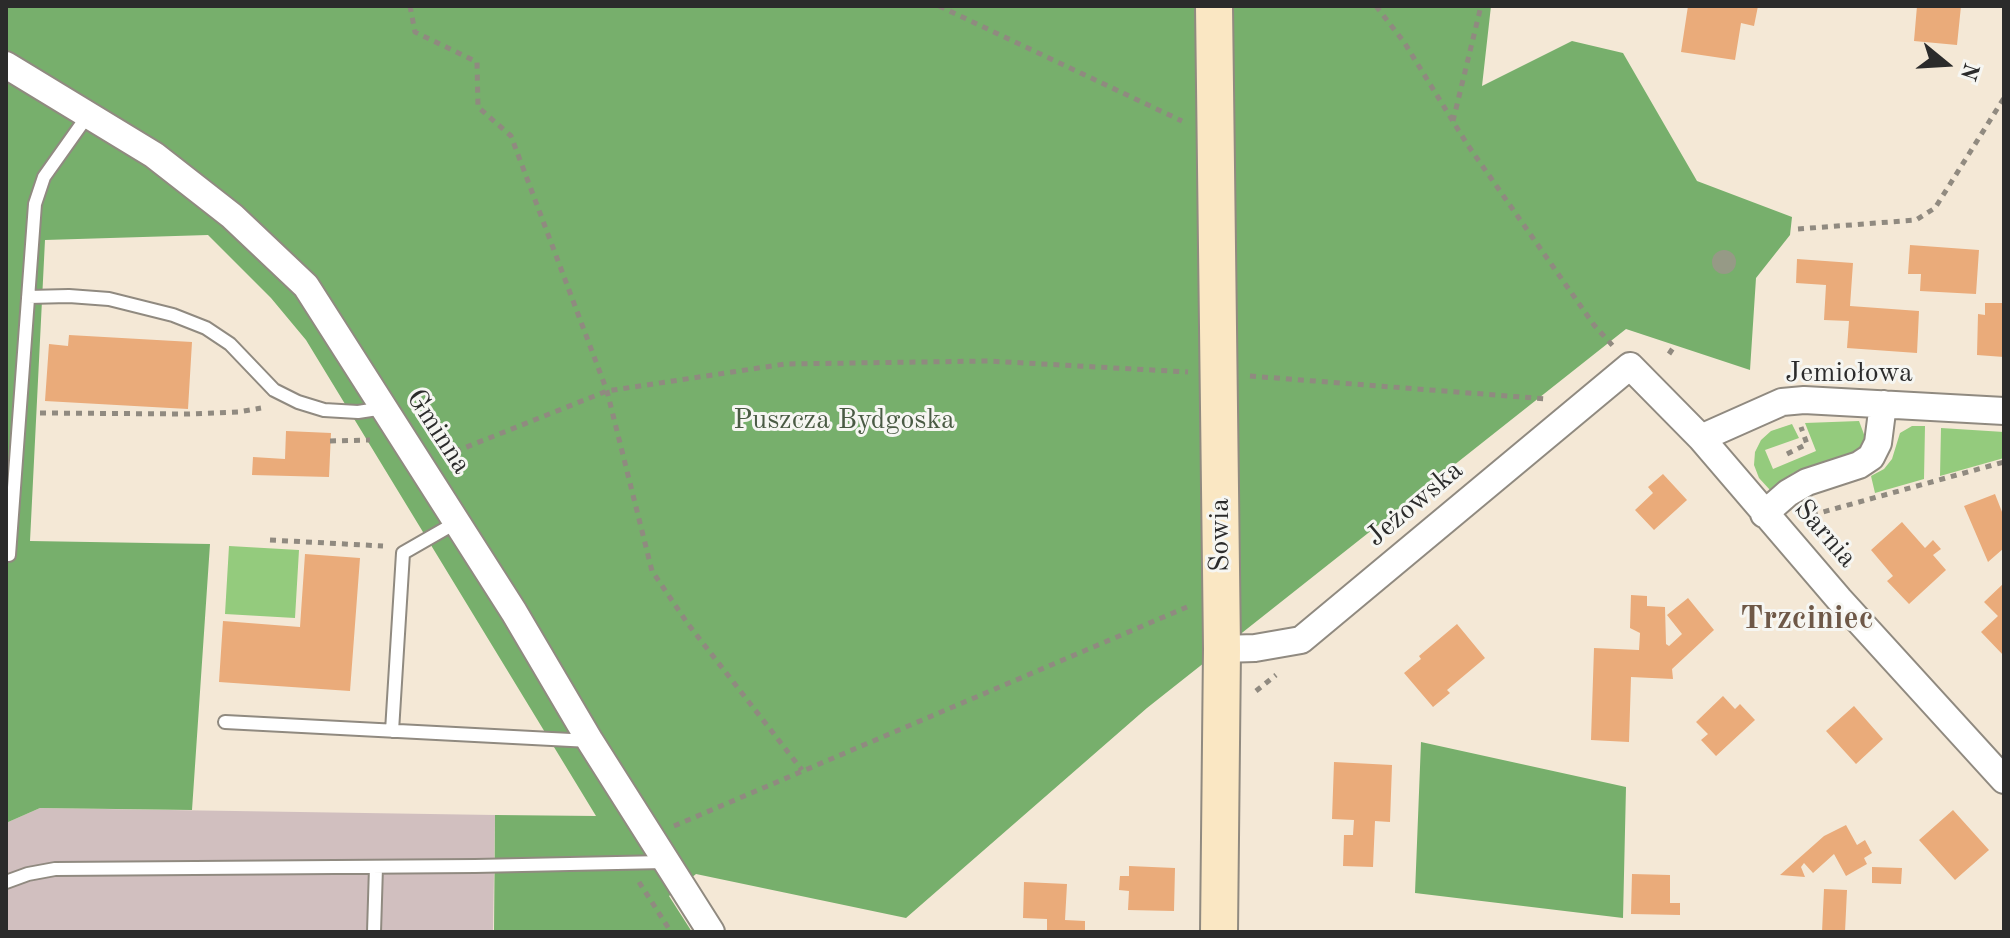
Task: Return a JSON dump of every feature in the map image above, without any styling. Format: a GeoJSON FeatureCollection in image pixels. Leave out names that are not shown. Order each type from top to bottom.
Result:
{"type":"FeatureCollection","features":[{"type":"Feature","properties":{"kind":"street","name":"Sowia"},"geometry":{"type":"LineString","coordinates":[[1214,6],[1222,649],[1219,932]]}},
{"type":"Feature","properties":{"kind":"street","name":"Gminna"},"geometry":{"type":"LineString","coordinates":[[6,65],[154,155],[232,216],[306,286],[514,612],[664,862],[711,932]]}},
{"type":"Feature","properties":{"kind":"street","name":"Jeżowska"},"geometry":{"type":"LineString","coordinates":[[1222,649],[1255,648],[1301,640],[1630,366]]}},
{"type":"Feature","properties":{"kind":"street","name":"Sarnia"},"geometry":{"type":"LineString","coordinates":[[1630,366],[1771,508],[2004,780]]}},
{"type":"Feature","properties":{"kind":"street","name":"Jemiołowa"},"geometry":{"type":"LineString","coordinates":[[1701,438],[1782,402],[2004,411]]}},
{"type":"Feature","properties":{"kind":"street"},"geometry":{"type":"LineString","coordinates":[[1771,508],[1807,482],[1859,465],[1871,457],[1878,443],[1883,404]]}},
{"type":"Feature","properties":{"kind":"lane"},"geometry":{"type":"LineString","coordinates":[[9,555],[35,204],[44,177],[88,115]]}},
{"type":"Feature","properties":{"kind":"lane"},"geometry":{"type":"LineString","coordinates":[[28,297],[109,299],[173,315],[195,323],[230,344],[274,390],[298,402],[324,410],[358,412],[384,408]]}},
{"type":"Feature","properties":{"kind":"lane"},"geometry":{"type":"LineString","coordinates":[[392,731],[403,553],[457,522]]}},
{"type":"Feature","properties":{"kind":"lane"},"geometry":{"type":"LineString","coordinates":[[225,722],[590,741]]}},
{"type":"Feature","properties":{"kind":"lane"},"geometry":{"type":"LineString","coordinates":[[6,882],[55,869],[664,862]]}},
{"type":"Feature","properties":{"kind":"lane"},"geometry":{"type":"LineString","coordinates":[[374,932],[376,867]]}},
{"type":"Feature","properties":{"kind":"path"},"geometry":{"type":"LineString","coordinates":[[410,6],[415,32],[477,62],[478,107],[511,136],[607,391],[652,571],[688,624],[802,770]]}},
{"type":"Feature","properties":{"kind":"path"},"geometry":{"type":"LineString","coordinates":[[939,6],[1215,137]]}},
{"type":"Feature","properties":{"kind":"path"},"geometry":{"type":"LineString","coordinates":[[1376,6],[1404,42],[1453,122],[1594,325],[1630,366]]}},
{"type":"Feature","properties":{"kind":"path"},"geometry":{"type":"LineString","coordinates":[[1453,122],[1481,6]]}},
{"type":"Feature","properties":{"kind":"path"},"geometry":{"type":"LineString","coordinates":[[1798,229],[1916,220],[1935,208],[2004,98]]}},
{"type":"Feature","properties":{"kind":"path"},"geometry":{"type":"LineString","coordinates":[[1669,354],[1673,348]]}},
{"type":"Feature","properties":{"kind":"path"},"geometry":{"type":"LineString","coordinates":[[421,465],[607,391],[785,364],[988,361],[1220,373],[1588,402]]}},
{"type":"Feature","properties":{"kind":"path"},"geometry":{"type":"LineString","coordinates":[[19,412],[225,412],[298,402]]}},
{"type":"Feature","properties":{"kind":"path"},"geometry":{"type":"LineString","coordinates":[[1787,454],[1807,444],[1797,419]]}},
{"type":"Feature","properties":{"kind":"path"},"geometry":{"type":"LineString","coordinates":[[330,441],[369,441],[374,438]]}},
{"type":"Feature","properties":{"kind":"path"},"geometry":{"type":"LineString","coordinates":[[1771,508],[1797,519],[2004,462]]}},
{"type":"Feature","properties":{"kind":"path"},"geometry":{"type":"LineString","coordinates":[[270,540],[377,544],[403,553]]}},
{"type":"Feature","properties":{"kind":"path"},"geometry":{"type":"LineString","coordinates":[[649,837],[1221,593]]}},
{"type":"Feature","properties":{"kind":"path"},"geometry":{"type":"LineString","coordinates":[[1245,699],[1278,674]]}},
{"type":"Feature","properties":{"kind":"path"},"geometry":{"type":"LineString","coordinates":[[626,862],[671,932]]}},
{"type":"Feature","properties":{"kind":"shaded area"},"geometry":{"type":"Polygon","coordinates":[[[40,808],[495,815],[493,932],[6,932],[6,823],[40,808]]]}},
{"type":"Feature","properties":{"kind":"green space","name":"Puszcza Bydgoska"},"geometry":{"type":"Polygon","coordinates":[[[6,6],[1491,6],[1482,86],[1572,41],[1623,53],[1697,181],[1792,217],[1790,235],[1756,278],[1750,370],[1626,329],[1147,708],[906,918],[696,874],[669,896],[692,932],[494,932],[495,815],[596,816],[306,340],[271,298],[208,235],[45,240],[30,541],[210,544],[192,810],[40,808],[6,823],[6,6]]]}},
{"type":"Feature","properties":{"kind":"green space"},"geometry":{"type":"Polygon","coordinates":[[[1859,421],[1865,437],[1862,447],[1853,453],[1793,473],[1770,490],[1759,478],[1754,465],[1755,452],[1761,440],[1771,431],[1792,424],[1799,438],[1765,450],[1773,469],[1816,451],[1805,423],[1859,421]]]}},
{"type":"Feature","properties":{"kind":"green space"},"geometry":{"type":"Polygon","coordinates":[[[1912,426],[1925,426],[1924,479],[1875,493],[1871,476],[1884,469],[1892,459],[1900,433],[1912,426]]]}},
{"type":"Feature","properties":{"kind":"green space"},"geometry":{"type":"Polygon","coordinates":[[[1941,428],[2004,432],[2004,458],[1940,476],[1941,428]]]}},
{"type":"Feature","properties":{"kind":"green space"},"geometry":{"type":"Polygon","coordinates":[[[229,546],[299,550],[295,618],[225,614],[229,546]]]}},
{"type":"Feature","properties":{"kind":"green space"},"geometry":{"type":"Polygon","coordinates":[[[1421,742],[1626,787],[1623,918],[1415,893],[1421,742]]]}},
{"type":"Feature","properties":{"kind":"building"},"geometry":{"type":"Polygon","coordinates":[[[1688,6],[1758,6],[1754,26],[1741,23],[1735,60],[1681,52],[1688,6]]]}},
{"type":"Feature","properties":{"kind":"building"},"geometry":{"type":"Polygon","coordinates":[[[1917,6],[1961,6],[1957,45],[1914,41],[1917,6]]]}},
{"type":"Feature","properties":{"kind":"building"},"geometry":{"type":"Polygon","coordinates":[[[1910,245],[1979,250],[1976,294],[1920,291],[1921,274],[1908,274],[1910,245]]]}},
{"type":"Feature","properties":{"kind":"building"},"geometry":{"type":"Polygon","coordinates":[[[1797,259],[1853,263],[1850,306],[1919,311],[1917,353],[1847,348],[1849,321],[1824,320],[1826,285],[1796,283],[1797,259]]]}},
{"type":"Feature","properties":{"kind":"building"},"geometry":{"type":"Polygon","coordinates":[[[1985,303],[2004,303],[2004,357],[1977,355],[1978,314],[1985,315],[1985,303]]]}},
{"type":"Feature","properties":{"kind":"building"},"geometry":{"type":"Polygon","coordinates":[[[69,335],[192,342],[188,409],[45,401],[49,344],[68,346],[69,335]]]}},
{"type":"Feature","properties":{"kind":"building"},"geometry":{"type":"Polygon","coordinates":[[[286,431],[331,433],[329,477],[252,475],[253,457],[285,459],[286,431]]]}},
{"type":"Feature","properties":{"kind":"building"},"geometry":{"type":"Polygon","coordinates":[[[1663,474],[1687,500],[1654,530],[1635,510],[1653,493],[1648,487],[1663,474]]]}},
{"type":"Feature","properties":{"kind":"building"},"geometry":{"type":"Polygon","coordinates":[[[1995,494],[2004,517],[2004,548],[1988,562],[1964,506],[1995,494]]]}},
{"type":"Feature","properties":{"kind":"building"},"geometry":{"type":"Polygon","coordinates":[[[1902,522],[1925,548],[1933,540],[1941,549],[1933,555],[1946,570],[1909,604],[1887,581],[1893,576],[1871,550],[1902,522]]]}},
{"type":"Feature","properties":{"kind":"building"},"geometry":{"type":"Polygon","coordinates":[[[305,554],[360,558],[350,691],[219,682],[223,621],[300,627],[305,554]]]}},
{"type":"Feature","properties":{"kind":"building"},"geometry":{"type":"Polygon","coordinates":[[[2004,583],[2004,656],[1981,632],[1998,616],[1984,602],[2004,583]]]}},
{"type":"Feature","properties":{"kind":"building"},"geometry":{"type":"Polygon","coordinates":[[[1631,595],[1647,596],[1647,606],[1665,607],[1666,644],[1669,646],[1682,634],[1667,615],[1688,598],[1714,630],[1672,669],[1673,679],[1631,677],[1629,742],[1591,740],[1594,648],[1639,650],[1640,633],[1630,628],[1631,595]]]}},
{"type":"Feature","properties":{"kind":"building"},"geometry":{"type":"Polygon","coordinates":[[[1457,624],[1485,658],[1447,690],[1450,693],[1433,707],[1404,673],[1457,624]]]}},
{"type":"Feature","properties":{"kind":"building"},"geometry":{"type":"Polygon","coordinates":[[[1723,696],[1735,709],[1740,704],[1755,720],[1716,756],[1701,740],[1708,734],[1696,722],[1723,696]]]}},
{"type":"Feature","properties":{"kind":"building"},"geometry":{"type":"Polygon","coordinates":[[[1854,706],[1883,739],[1856,764],[1826,731],[1854,706]]]}},
{"type":"Feature","properties":{"kind":"building"},"geometry":{"type":"Polygon","coordinates":[[[1334,762],[1392,765],[1390,822],[1375,821],[1373,867],[1343,866],[1344,835],[1353,835],[1354,820],[1332,819],[1334,762]]]}},
{"type":"Feature","properties":{"kind":"building"},"geometry":{"type":"Polygon","coordinates":[[[1953,810],[1989,850],[1955,880],[1919,840],[1953,810]]]}},
{"type":"Feature","properties":{"kind":"building"},"geometry":{"type":"Polygon","coordinates":[[[1846,825],[1857,845],[1865,840],[1872,853],[1864,858],[1867,864],[1846,876],[1834,854],[1813,873],[1804,863],[1801,867],[1805,877],[1780,875],[1824,836],[1846,825]]]}},
{"type":"Feature","properties":{"kind":"building"},"geometry":{"type":"Polygon","coordinates":[[[1129,866],[1175,868],[1174,911],[1128,910],[1129,891],[1119,890],[1120,876],[1129,876],[1129,866]]]}},
{"type":"Feature","properties":{"kind":"building"},"geometry":{"type":"Polygon","coordinates":[[[1872,867],[1902,868],[1901,884],[1872,883],[1872,867]]]}},
{"type":"Feature","properties":{"kind":"building"},"geometry":{"type":"Polygon","coordinates":[[[1632,874],[1670,875],[1670,903],[1680,903],[1680,915],[1631,914],[1632,874]]]}},
{"type":"Feature","properties":{"kind":"building"},"geometry":{"type":"Polygon","coordinates":[[[1024,882],[1067,884],[1065,920],[1085,921],[1085,932],[1047,932],[1047,919],[1023,918],[1024,882]]]}},
{"type":"Feature","properties":{"kind":"building"},"geometry":{"type":"Polygon","coordinates":[[[1824,889],[1847,890],[1845,932],[1822,932],[1824,889]]]}},
{"type":"Feature","properties":{"kind":"district","name":"Trzciniec"},"geometry":{"type":"Point","coordinates":[1807,620]}}]}
